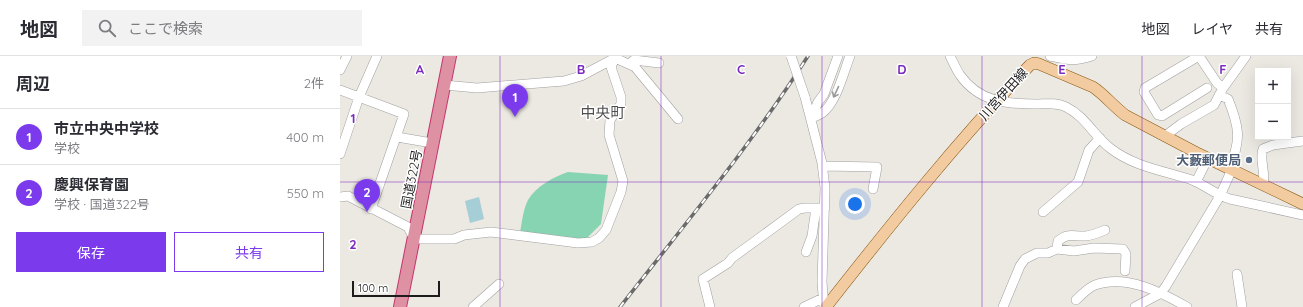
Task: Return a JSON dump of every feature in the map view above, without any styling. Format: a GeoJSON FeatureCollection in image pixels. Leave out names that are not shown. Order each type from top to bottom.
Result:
{"type":"FeatureCollection","features":[{"type":"Feature","properties":{"kind":"highway","name":"国道322号"},"geometry":{"type":"LineString","coordinates":[[400,307],[450,56]]}},
{"type":"Feature","properties":{"kind":"main road","name":"川宮伊田線"},"geometry":{"type":"LineString","coordinates":[[825,304],[996,101],[1030,65],[1038,60],[1093,87],[1116,108],[1165,136],[1303,204]]}},
{"type":"Feature","properties":{"kind":"street"},"geometry":{"type":"LineString","coordinates":[[340,70],[347,56]]}},
{"type":"Feature","properties":{"kind":"street"},"geometry":{"type":"LineString","coordinates":[[340,154],[359,97],[376,56]]}},
{"type":"Feature","properties":{"kind":"street"},"geometry":{"type":"LineString","coordinates":[[791,56],[811,118],[823,166],[825,188],[806,252]]}},
{"type":"Feature","properties":{"kind":"street"},"geometry":{"type":"LineString","coordinates":[[811,118],[824,94],[838,56]]}},
{"type":"Feature","properties":{"kind":"street"},"geometry":{"type":"LineString","coordinates":[[811,118],[823,112],[832,102],[850,56]]}},
{"type":"Feature","properties":{"kind":"street"},"geometry":{"type":"LineString","coordinates":[[950,56],[960,75],[970,85],[980,93],[996,101],[1018,104],[1054,103],[1066,107],[1078,115],[1110,148],[1121,156],[1148,168],[1196,182],[1220,196],[1238,202],[1303,215]]}},
{"type":"Feature","properties":{"kind":"street"},"geometry":{"type":"LineString","coordinates":[[1050,56],[1072,61],[1079,61],[1092,56]]}},
{"type":"Feature","properties":{"kind":"street"},"geometry":{"type":"LineString","coordinates":[[1135,307],[1161,293],[1220,196],[1235,156],[1239,134],[1236,119],[1228,99],[1221,91],[1199,56],[1145,88],[1144,92],[1158,115],[1162,116],[1208,88]]}},
{"type":"Feature","properties":{"kind":"street"},"geometry":{"type":"LineString","coordinates":[[1165,136],[1181,124],[1214,105],[1221,91],[1245,56]]}},
{"type":"Feature","properties":{"kind":"street"},"geometry":{"type":"LineString","coordinates":[[444,85],[477,88],[564,81],[581,76],[615,57]]}},
{"type":"Feature","properties":{"kind":"street"},"geometry":{"type":"LineString","coordinates":[[615,57],[635,67],[678,119]]}},
{"type":"Feature","properties":{"kind":"street"},"geometry":{"type":"LineString","coordinates":[[340,197],[348,196],[408,227],[414,239],[454,238],[464,235],[491,232],[578,243],[592,242],[599,238],[606,230],[621,192],[623,181],[609,135],[610,120],[621,104],[621,97],[611,67],[615,57]]}},
{"type":"Feature","properties":{"kind":"street"},"geometry":{"type":"LineString","coordinates":[[629,64],[634,60],[659,63]]}},
{"type":"Feature","properties":{"kind":"street"},"geometry":{"type":"LineString","coordinates":[[340,90],[404,114],[371,209]]}},
{"type":"Feature","properties":{"kind":"street"},"geometry":{"type":"LineString","coordinates":[[397,136],[432,142]]}},
{"type":"Feature","properties":{"kind":"street"},"geometry":{"type":"LineString","coordinates":[[1043,212],[1078,182],[1089,150],[1100,138]]}},
{"type":"Feature","properties":{"kind":"street"},"geometry":{"type":"LineString","coordinates":[[1263,184],[1264,179],[1261,154],[1263,149],[1273,145],[1303,140]]}},
{"type":"Feature","properties":{"kind":"street"},"geometry":{"type":"LineString","coordinates":[[1196,182],[1208,158]]}},
{"type":"Feature","properties":{"kind":"street"},"geometry":{"type":"LineString","coordinates":[[823,166],[877,166],[873,189]]}},
{"type":"Feature","properties":{"kind":"street"},"geometry":{"type":"LineString","coordinates":[[804,307],[825,304],[822,282],[820,208]]}},
{"type":"Feature","properties":{"kind":"street"},"geometry":{"type":"LineString","coordinates":[[710,307],[703,279],[728,263],[732,258],[799,209],[820,208]]}},
{"type":"Feature","properties":{"kind":"street"},"geometry":{"type":"LineString","coordinates":[[1057,249],[1058,241],[1064,236],[1095,235],[1105,230]]}},
{"type":"Feature","properties":{"kind":"street"},"geometry":{"type":"LineString","coordinates":[[1003,307],[1020,266],[1025,259],[1037,253],[1048,253],[1057,249],[1074,251],[1094,248],[1123,250],[1126,254],[1125,271]]}},
{"type":"Feature","properties":{"kind":"street"},"geometry":{"type":"LineString","coordinates":[[1237,274],[1242,307]]}},
{"type":"Feature","properties":{"kind":"street"},"geometry":{"type":"LineString","coordinates":[[1076,300],[1095,285],[1118,281],[1151,288],[1187,307]]}},
{"type":"Feature","properties":{"kind":"street"},"geometry":{"type":"LineString","coordinates":[[473,307],[499,284]]}},
{"type":"Feature","properties":{"kind":"green space"},"geometry":{"type":"Polygon","coordinates":[[[568,172],[608,175],[601,224],[585,240],[520,233],[525,208],[531,195],[540,186],[568,172]]]}},
{"type":"Feature","properties":{"kind":"water"},"geometry":{"type":"Polygon","coordinates":[[[479,197],[484,219],[470,223],[465,201],[479,197]]]}},
{"type":"Feature","properties":{"kind":"railway"},"geometry":{"type":"LineString","coordinates":[[620,307],[741,152],[808,56]]}},
{"type":"Feature","properties":{"kind":"place","name":"市立中央中学校"},"geometry":{"type":"Point","coordinates":[515,117]}},
{"type":"Feature","properties":{"kind":"place","name":"大藪郵便局"},"geometry":{"type":"Point","coordinates":[1249,160]}},
{"type":"Feature","properties":{"kind":"place","name":"慶興保育園"},"geometry":{"type":"Point","coordinates":[367,212]}},
{"type":"Feature","properties":{"kind":"district","name":"中央町"},"geometry":{"type":"Point","coordinates":[603,112]}}]}
